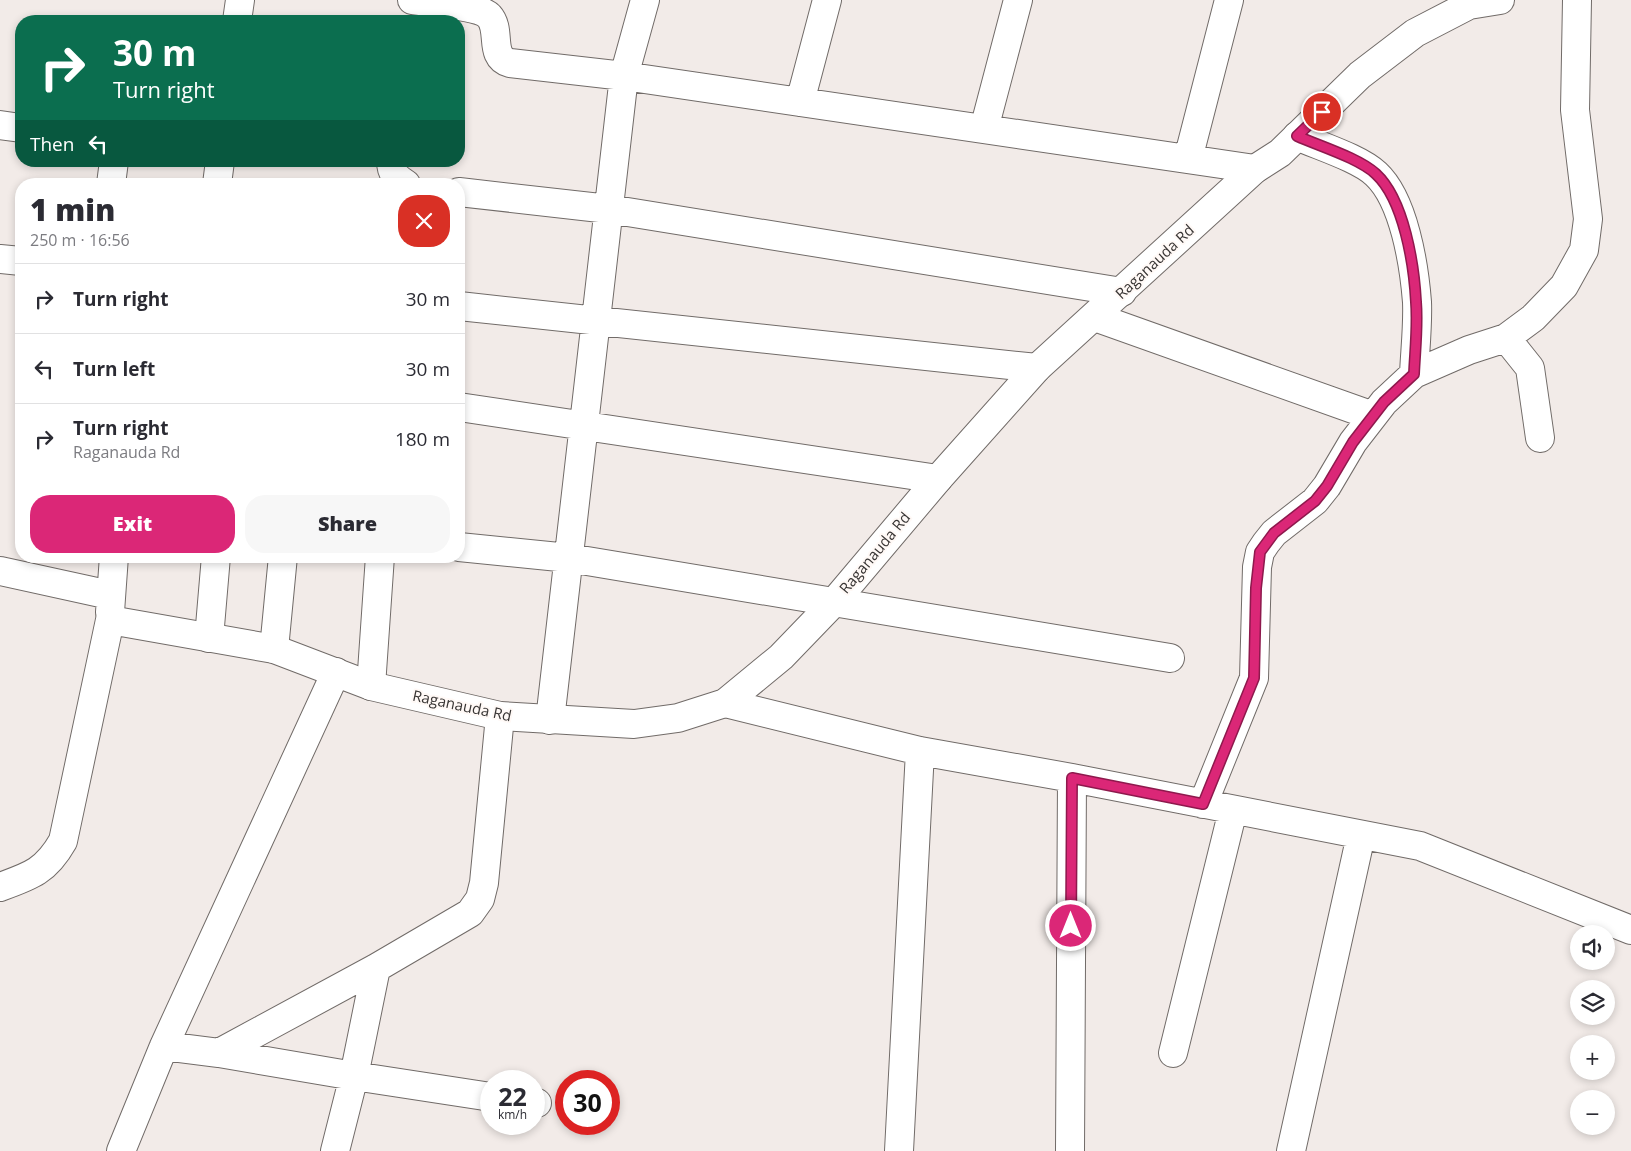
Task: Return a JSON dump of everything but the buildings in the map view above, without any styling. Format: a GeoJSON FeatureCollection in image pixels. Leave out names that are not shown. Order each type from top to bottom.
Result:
{"type":"FeatureCollection","features":[{"type":"Feature","properties":{"kind":"street"},"geometry":{"type":"LineString","coordinates":[[238,15],[240,0]]}},
{"type":"Feature","properties":{"kind":"street"},"geometry":{"type":"LineString","coordinates":[[550,720],[624,76],[645,0]]}},
{"type":"Feature","properties":{"kind":"street"},"geometry":{"type":"LineString","coordinates":[[800,102],[826,0]]}},
{"type":"Feature","properties":{"kind":"street"},"geometry":{"type":"LineString","coordinates":[[984,129],[1018,0]]}},
{"type":"Feature","properties":{"kind":"street"},"geometry":{"type":"LineString","coordinates":[[1188,160],[1228,0]]}},
{"type":"Feature","properties":{"kind":"street","name":"Raganauda Rd"},"geometry":{"type":"LineString","coordinates":[[0,571],[110,608],[209,638],[274,649],[370,686],[500,716],[634,724],[678,718],[725,703],[781,657],[835,601],[938,479],[1037,368],[1255,169],[1280,152],[1360,75],[1415,34],[1469,5],[1500,0]]}},
{"type":"Feature","properties":{"kind":"street"},"geometry":{"type":"LineString","coordinates":[[1203,804],[1254,678],[1256,588],[1260,552],[1274,533],[1315,501],[1327,486],[1353,442],[1373,416],[1384,402],[1414,374],[1469,350],[1506,338],[1533,318],[1564,286],[1584,250],[1588,220],[1575,110],[1577,0]]}},
{"type":"Feature","properties":{"kind":"street"},"geometry":{"type":"LineString","coordinates":[[414,7],[472,8],[489,17],[494,25],[499,57],[504,61],[624,76],[1255,169]]}},
{"type":"Feature","properties":{"kind":"street"},"geometry":{"type":"LineString","coordinates":[[0,125],[15,127]]}},
{"type":"Feature","properties":{"kind":"street"},"geometry":{"type":"LineString","coordinates":[[1297,136],[1362,165],[1375,173],[1390,191],[1406,230],[1417,303],[1414,374]]}},
{"type":"Feature","properties":{"kind":"street"},"geometry":{"type":"LineString","coordinates":[[465,193],[609,209],[1122,292]]}},
{"type":"Feature","properties":{"kind":"street"},"geometry":{"type":"LineString","coordinates":[[0,259],[15,260]]}},
{"type":"Feature","properties":{"kind":"street"},"geometry":{"type":"LineString","coordinates":[[465,307],[1037,368]]}},
{"type":"Feature","properties":{"kind":"street"},"geometry":{"type":"LineString","coordinates":[[1095,317],[1373,416]]}},
{"type":"Feature","properties":{"kind":"street"},"geometry":{"type":"LineString","coordinates":[[1506,338],[1530,368],[1540,438]]}},
{"type":"Feature","properties":{"kind":"street"},"geometry":{"type":"LineString","coordinates":[[465,408],[938,479]]}},
{"type":"Feature","properties":{"kind":"street"},"geometry":{"type":"LineString","coordinates":[[465,548],[569,558],[1170,658]]}},
{"type":"Feature","properties":{"kind":"street"},"geometry":{"type":"LineString","coordinates":[[0,886],[38,872],[54,856],[63,841],[110,608],[113,563]]}},
{"type":"Feature","properties":{"kind":"street"},"geometry":{"type":"LineString","coordinates":[[209,638],[215,563]]}},
{"type":"Feature","properties":{"kind":"street"},"geometry":{"type":"LineString","coordinates":[[274,649],[282,563]]}},
{"type":"Feature","properties":{"kind":"street"},"geometry":{"type":"LineString","coordinates":[[370,686],[379,563]]}},
{"type":"Feature","properties":{"kind":"street"},"geometry":{"type":"LineString","coordinates":[[121,1151],[164,1046],[336,672]]}},
{"type":"Feature","properties":{"kind":"street"},"geometry":{"type":"LineString","coordinates":[[725,703],[920,751],[1072,778],[1420,846],[1631,930]]}},
{"type":"Feature","properties":{"kind":"street"},"geometry":{"type":"LineString","coordinates":[[219,1053],[376,968],[470,914],[480,899],[484,883],[500,716]]}},
{"type":"Feature","properties":{"kind":"street"},"geometry":{"type":"LineString","coordinates":[[898,1151],[920,751]]}},
{"type":"Feature","properties":{"kind":"street"},"geometry":{"type":"LineString","coordinates":[[1070,1151],[1072,778]]}},
{"type":"Feature","properties":{"kind":"street"},"geometry":{"type":"LineString","coordinates":[[1173,1053],[1233,810]]}},
{"type":"Feature","properties":{"kind":"street"},"geometry":{"type":"LineString","coordinates":[[1291,1151],[1361,835]]}},
{"type":"Feature","properties":{"kind":"street"},"geometry":{"type":"LineString","coordinates":[[335,1151],[354,1076],[376,968]]}},
{"type":"Feature","properties":{"kind":"street"},"geometry":{"type":"LineString","coordinates":[[164,1046],[219,1053],[480,1095]]}},
{"type":"Feature","properties":{"kind":"route"},"geometry":{"type":"LineString","coordinates":[[1071,926],[1072,778],[1203,804],[1254,678],[1256,588],[1260,552],[1274,533],[1315,501],[1327,486],[1353,442],[1384,402],[1414,374],[1417,303],[1406,230],[1390,191],[1375,173],[1355,161],[1297,136],[1322,112]]}}]}
